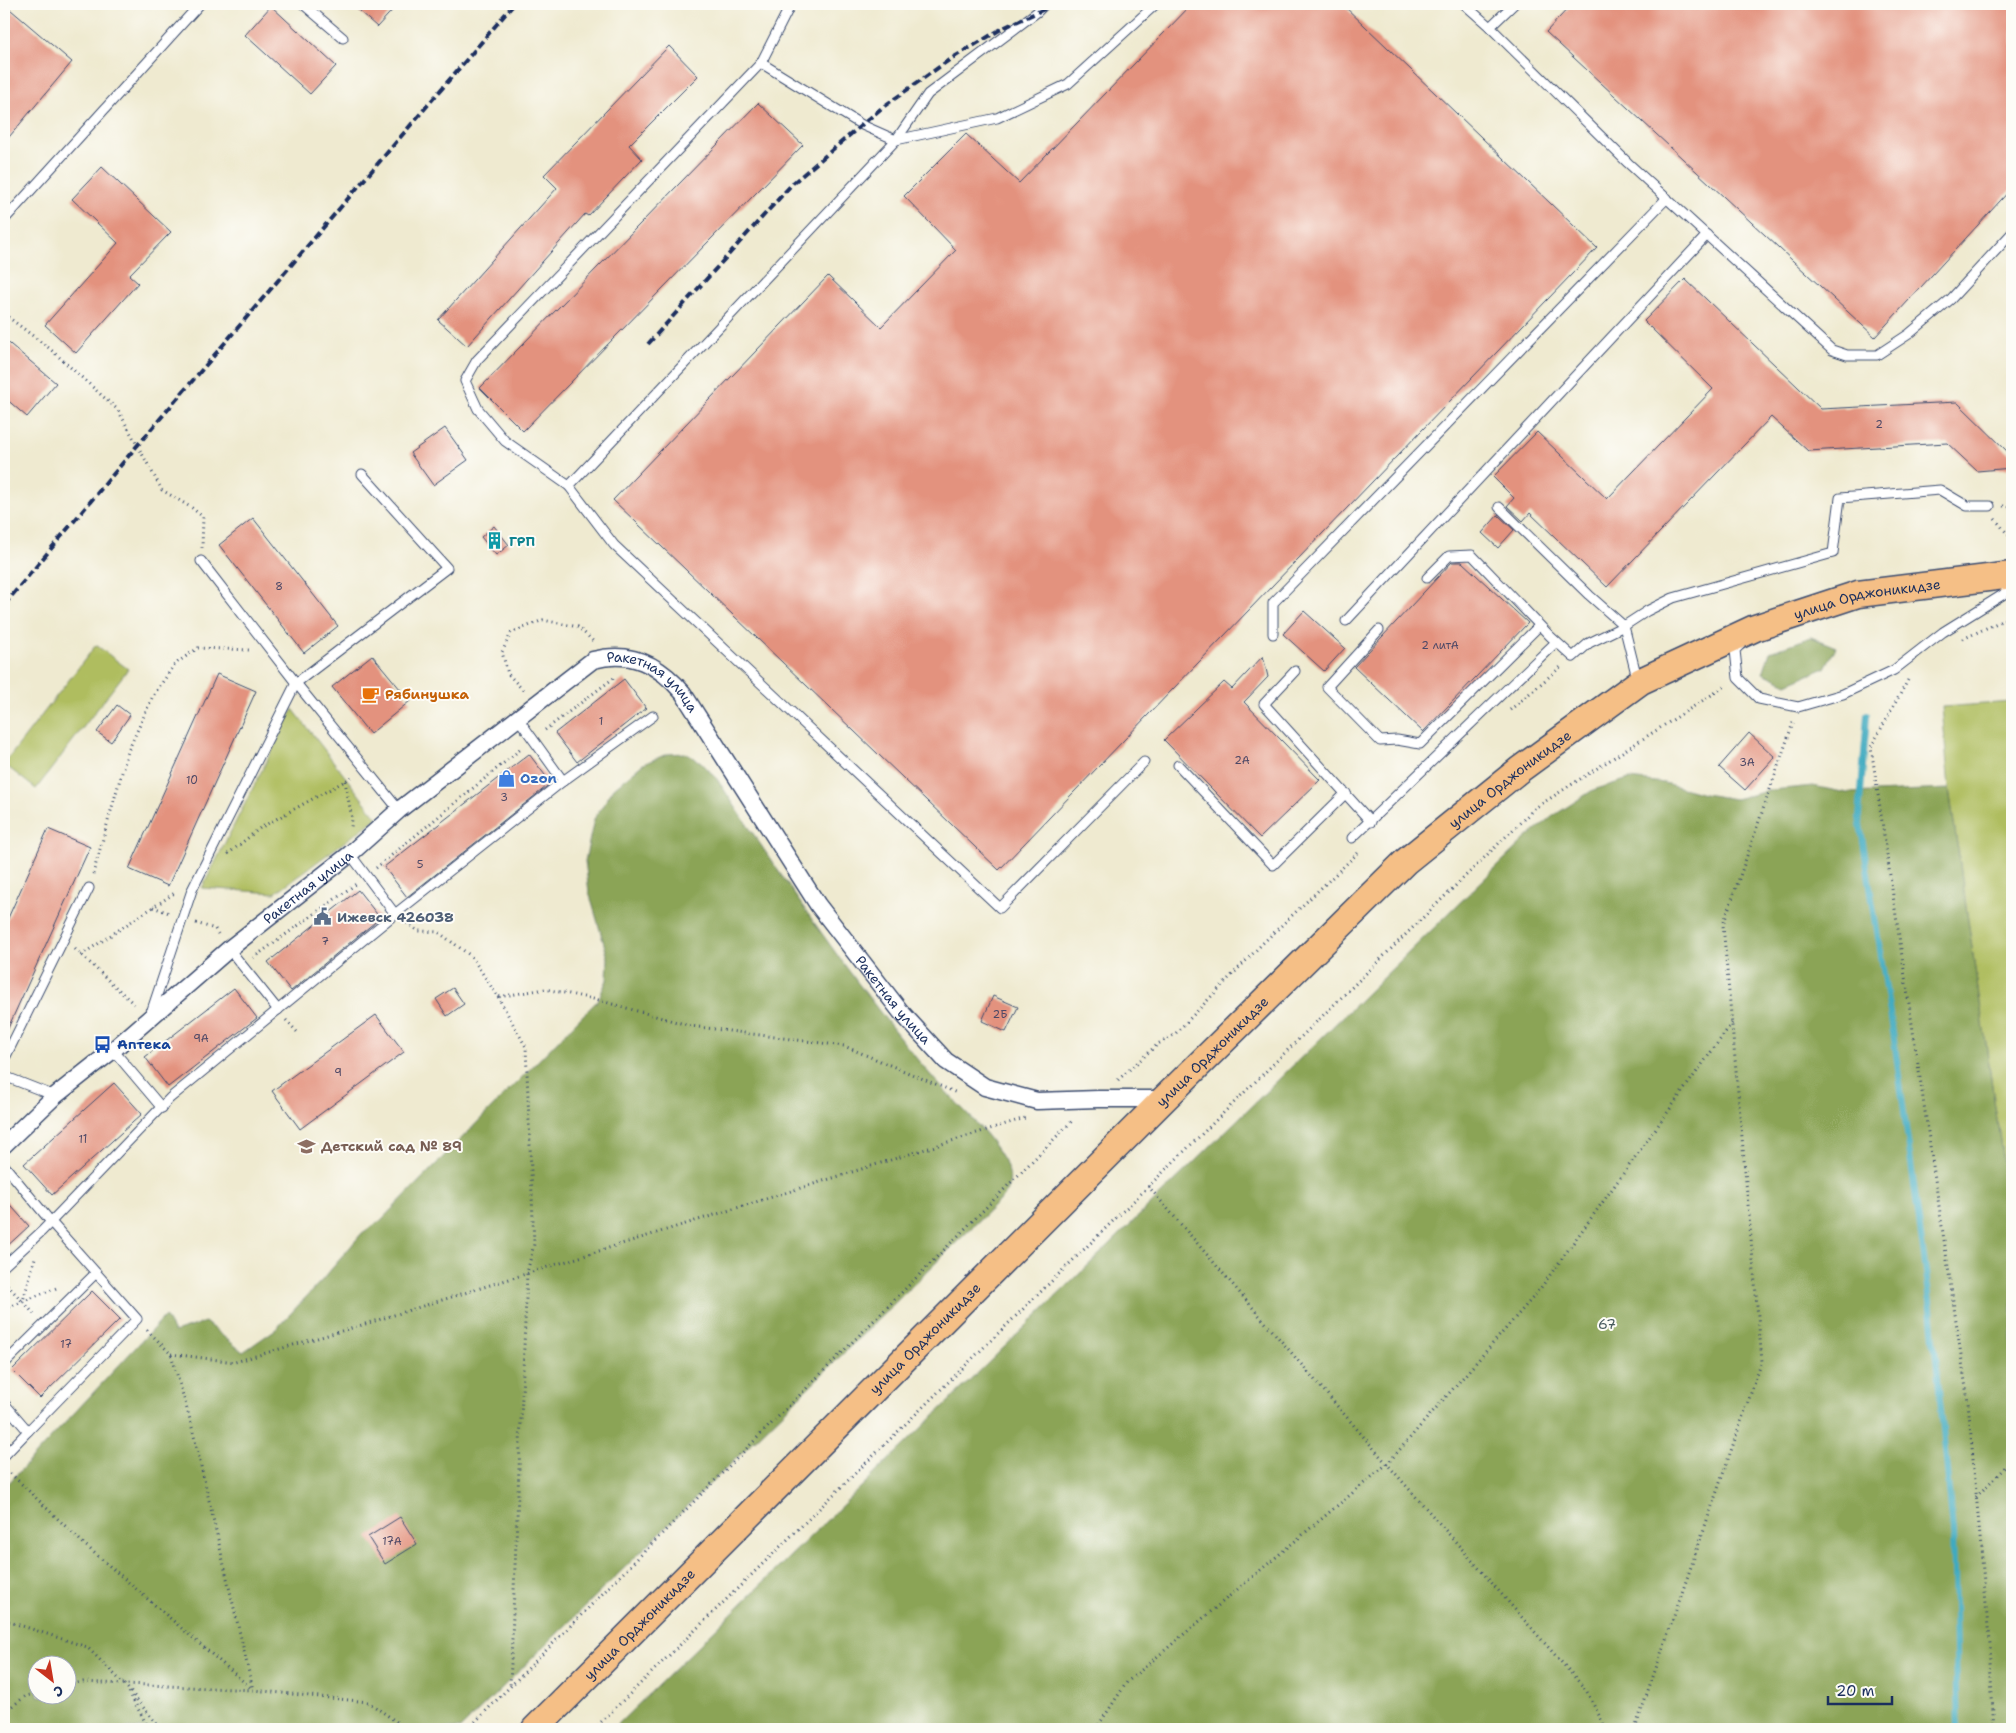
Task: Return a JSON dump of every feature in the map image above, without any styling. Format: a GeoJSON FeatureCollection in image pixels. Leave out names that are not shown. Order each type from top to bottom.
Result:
{"type":"FeatureCollection","features":[{"type":"Feature","properties":{"kind":"main road","name":"улица Орджоникидзе"},"geometry":{"type":"LineString","coordinates":[[534,1729],[1164,1099],[1406,861],[1519,770],[1641,681],[1755,628],[1858,594],[2012,575]]}},
{"type":"Feature","properties":{"kind":"street","name":"Ракетная улица"},"geometry":{"type":"LineString","coordinates":[[4,1145],[55,1096],[113,1050],[229,949],[350,854],[398,810],[593,660],[610,656],[626,656],[642,661],[671,679],[683,693],[818,905],[901,1012],[946,1061],[985,1087],[1037,1101],[1164,1099]]}},
{"type":"Feature","properties":{"kind":"lane"},"geometry":{"type":"LineString","coordinates":[[4,220],[200,4]]}},
{"type":"Feature","properties":{"kind":"lane"},"geometry":{"type":"LineString","coordinates":[[303,4],[343,38]]}},
{"type":"Feature","properties":{"kind":"lane"},"geometry":{"type":"LineString","coordinates":[[791,4],[761,63],[477,360],[464,381],[478,409],[505,441],[569,486],[614,545],[1000,908],[1144,762]]}},
{"type":"Feature","properties":{"kind":"lane"},"geometry":{"type":"LineString","coordinates":[[569,486],[896,140],[928,94],[1045,4]]}},
{"type":"Feature","properties":{"kind":"lane"},"geometry":{"type":"LineString","coordinates":[[761,63],[862,126],[896,140],[997,118],[1068,84],[1156,4]]}},
{"type":"Feature","properties":{"kind":"lane"},"geometry":{"type":"LineString","coordinates":[[1464,4],[1667,198],[1832,350],[1847,355],[1877,355],[1909,334],[1951,299],[2012,233]]}},
{"type":"Feature","properties":{"kind":"lane"},"geometry":{"type":"LineString","coordinates":[[1490,27],[1514,4]]}},
{"type":"Feature","properties":{"kind":"lane"},"geometry":{"type":"LineString","coordinates":[[1273,634],[1272,603],[1667,198]]}},
{"type":"Feature","properties":{"kind":"lane"},"geometry":{"type":"LineString","coordinates":[[1346,621],[1707,235]]}},
{"type":"Feature","properties":{"kind":"lane"},"geometry":{"type":"LineString","coordinates":[[149,1018],[192,890],[296,683],[447,568],[362,474]]}},
{"type":"Feature","properties":{"kind":"lane"},"geometry":{"type":"LineString","coordinates":[[1427,578],[1449,556],[1472,555],[1539,626],[1573,657],[1589,643],[1624,626],[1647,611],[1673,598],[1833,553],[1840,498],[1940,490],[1967,506],[1990,506]]}},
{"type":"Feature","properties":{"kind":"lane"},"geometry":{"type":"LineString","coordinates":[[1499,507],[1589,595],[1624,626],[1635,670],[1641,681]]}},
{"type":"Feature","properties":{"kind":"lane"},"geometry":{"type":"LineString","coordinates":[[201,561],[398,810]]}},
{"type":"Feature","properties":{"kind":"lane"},"geometry":{"type":"LineString","coordinates":[[1755,628],[1735,650],[1738,678],[1759,699],[1798,707],[1843,694],[1894,670],[1943,632],[2004,594],[2012,580]]}},
{"type":"Feature","properties":{"kind":"lane"},"geometry":{"type":"LineString","coordinates":[[1379,630],[1327,687],[1380,741],[1397,740],[1420,744],[1539,626]]}},
{"type":"Feature","properties":{"kind":"lane"},"geometry":{"type":"LineString","coordinates":[[1352,838],[1556,642]]}},
{"type":"Feature","properties":{"kind":"lane"},"geometry":{"type":"LineString","coordinates":[[1295,671],[1264,704],[1346,793],[1370,822]]}},
{"type":"Feature","properties":{"kind":"lane"},"geometry":{"type":"LineString","coordinates":[[4,1266],[51,1222],[170,1098],[563,781],[653,716]]}},
{"type":"Feature","properties":{"kind":"lane"},"geometry":{"type":"LineString","coordinates":[[517,717],[563,781]]}},
{"type":"Feature","properties":{"kind":"lane"},"geometry":{"type":"LineString","coordinates":[[1178,765],[1273,865],[1346,793]]}},
{"type":"Feature","properties":{"kind":"lane"},"geometry":{"type":"LineString","coordinates":[[350,854],[396,914]]}},
{"type":"Feature","properties":{"kind":"lane"},"geometry":{"type":"LineString","coordinates":[[4,1060],[89,888]]}},
{"type":"Feature","properties":{"kind":"lane"},"geometry":{"type":"LineString","coordinates":[[229,949],[278,1010]]}},
{"type":"Feature","properties":{"kind":"lane"},"geometry":{"type":"LineString","coordinates":[[113,1050],[162,1108]]}},
{"type":"Feature","properties":{"kind":"lane"},"geometry":{"type":"LineString","coordinates":[[4,1076],[55,1096]]}},
{"type":"Feature","properties":{"kind":"lane"},"geometry":{"type":"LineString","coordinates":[[4,1165],[51,1222],[137,1319],[4,1456]]}},
{"type":"Feature","properties":{"kind":"lane"},"geometry":{"type":"LineString","coordinates":[[4,1364],[42,1324],[96,1273]]}},
{"type":"Feature","properties":{"kind":"lane"},"geometry":{"type":"LineString","coordinates":[[4,1403],[28,1431]]}},
{"type":"Feature","properties":{"kind":"path"},"geometry":{"type":"LineString","coordinates":[[4,314],[49,348],[118,410],[162,490],[203,517],[201,561]]}},
{"type":"Feature","properties":{"kind":"path"},"geometry":{"type":"LineString","coordinates":[[1990,506],[1994,518],[2012,539]]}},
{"type":"Feature","properties":{"kind":"path"},"geometry":{"type":"LineString","coordinates":[[536,704],[508,674],[502,652],[511,634],[543,620],[578,627],[610,656]]}},
{"type":"Feature","properties":{"kind":"path"},"geometry":{"type":"LineString","coordinates":[[89,888],[128,751],[153,696],[175,664],[198,648],[272,651]]}},
{"type":"Feature","properties":{"kind":"path"},"geometry":{"type":"LineString","coordinates":[[1909,677],[1871,747],[1968,1402],[1988,1627],[1994,1729]]}},
{"type":"Feature","properties":{"kind":"path"},"geometry":{"type":"LineString","coordinates":[[594,1729],[1534,808],[1738,678]]}},
{"type":"Feature","properties":{"kind":"path"},"geometry":{"type":"LineString","coordinates":[[1635,1729],[1762,1361],[1723,924],[1798,707]]}},
{"type":"Feature","properties":{"kind":"path"},"geometry":{"type":"LineString","coordinates":[[81,955],[199,877],[260,828],[365,770]]}},
{"type":"Feature","properties":{"kind":"path"},"geometry":{"type":"LineString","coordinates":[[345,781],[352,819],[350,854]]}},
{"type":"Feature","properties":{"kind":"path"},"geometry":{"type":"LineString","coordinates":[[468,1729],[1066,1127],[1158,1044],[1174,1036],[1263,943],[1361,850]]}},
{"type":"Feature","properties":{"kind":"path"},"geometry":{"type":"LineString","coordinates":[[418,931],[438,932],[471,956],[498,997],[526,1047],[534,1244],[527,1273],[510,1688]]}},
{"type":"Feature","properties":{"kind":"path"},"geometry":{"type":"LineString","coordinates":[[64,939],[149,1018]]}},
{"type":"Feature","properties":{"kind":"path"},"geometry":{"type":"LineString","coordinates":[[498,997],[545,988],[598,1000],[691,1026],[844,1046],[957,1093]]}},
{"type":"Feature","properties":{"kind":"path"},"geometry":{"type":"LineString","coordinates":[[1096,1729],[1128,1682],[1387,1464],[1537,1293],[1732,1023]]}},
{"type":"Feature","properties":{"kind":"path"},"geometry":{"type":"LineString","coordinates":[[171,1354],[235,1362],[1034,1115]]}},
{"type":"Feature","properties":{"kind":"path"},"geometry":{"type":"LineString","coordinates":[[1148,1186],[1387,1464],[1586,1690],[1606,1729]]}},
{"type":"Feature","properties":{"kind":"path"},"geometry":{"type":"LineString","coordinates":[[23,1301],[42,1231]]}},
{"type":"Feature","properties":{"kind":"path"},"geometry":{"type":"LineString","coordinates":[[4,1309],[96,1273]]}},
{"type":"Feature","properties":{"kind":"path"},"geometry":{"type":"LineString","coordinates":[[4,1281],[42,1324]]}},
{"type":"Feature","properties":{"kind":"path"},"geometry":{"type":"LineString","coordinates":[[137,1319],[171,1354],[191,1423],[253,1690]]}},
{"type":"Feature","properties":{"kind":"path"},"geometry":{"type":"LineString","coordinates":[[1976,1497],[2012,1460]]}},
{"type":"Feature","properties":{"kind":"path"},"geometry":{"type":"LineString","coordinates":[[4,1466],[84,1544],[253,1690]]}},
{"type":"Feature","properties":{"kind":"path"},"geometry":{"type":"LineString","coordinates":[[4,1620],[87,1647],[125,1685],[161,1729]]}},
{"type":"Feature","properties":{"kind":"path"},"geometry":{"type":"LineString","coordinates":[[78,1683],[253,1690],[368,1702],[408,1729]]}},
{"type":"Feature","properties":{"kind":"path"},"geometry":{"type":"LineString","coordinates":[[125,1685],[149,1729]]}},
{"type":"Feature","properties":{"kind":"path"},"geometry":{"type":"LineString","coordinates":[[4,1712],[28,1696]]}},
{"type":"Feature","properties":{"kind":"green space"},"geometry":{"type":"Polygon","coordinates":[[[1811,637],[1836,647],[1825,668],[1787,684],[1763,673],[1770,652],[1811,637]]]}},
{"type":"Feature","properties":{"kind":"green space"},"geometry":{"type":"Polygon","coordinates":[[[96,645],[128,669],[36,789],[4,764],[96,645]]]}},
{"type":"Feature","properties":{"kind":"green space"},"geometry":{"type":"Polygon","coordinates":[[[2012,702],[2012,1224],[1949,789],[1942,707],[2012,702]]]}},
{"type":"Feature","properties":{"kind":"green space"},"geometry":{"type":"Polygon","coordinates":[[[293,709],[377,818],[275,893],[202,888],[293,709]]]}},
{"type":"Feature","properties":{"kind":"green space"},"geometry":{"type":"Polygon","coordinates":[[[685,753],[701,762],[717,779],[796,897],[858,984],[921,1064],[981,1129],[997,1150],[1007,1166],[1009,1175],[1009,1183],[1004,1196],[460,1729],[9,1729],[4,1723],[4,1488],[165,1316],[174,1332],[205,1322],[243,1352],[276,1329],[323,1279],[362,1233],[380,1221],[598,1000],[607,980],[608,958],[589,892],[585,861],[594,819],[614,788],[643,764],[667,754],[685,753]]]}},
{"type":"Feature","properties":{"kind":"green space","name":"67"},"geometry":{"type":"Polygon","coordinates":[[[1629,779],[1664,783],[1704,794],[1735,799],[1772,790],[1813,786],[1847,793],[1949,789],[2012,1224],[2012,1729],[613,1729],[1524,840],[1553,816],[1593,790],[1629,779]]]}},
{"type":"Feature","properties":{"kind":"building"},"geometry":{"type":"Polygon","coordinates":[[[4,4],[72,62],[4,143],[4,4]]]}},
{"type":"Feature","properties":{"kind":"building"},"geometry":{"type":"Polygon","coordinates":[[[351,4],[398,4],[377,27],[351,4]]]}},
{"type":"Feature","properties":{"kind":"building"},"geometry":{"type":"Polygon","coordinates":[[[1192,4],[1342,4],[1597,248],[999,870],[613,500],[828,276],[881,327],[956,250],[904,196],[966,134],[1019,183],[1192,4]]]}},
{"type":"Feature","properties":{"kind":"building"},"geometry":{"type":"Polygon","coordinates":[[[1572,4],[2012,4],[2012,188],[1875,337],[1546,32],[1572,4]]]}},
{"type":"Feature","properties":{"kind":"building"},"geometry":{"type":"Polygon","coordinates":[[[271,6],[336,66],[310,94],[245,35],[271,6]]]}},
{"type":"Feature","properties":{"kind":"building"},"geometry":{"type":"Polygon","coordinates":[[[669,46],[698,76],[629,145],[642,159],[588,216],[585,214],[467,346],[438,320],[557,188],[544,175],[669,46]]]}},
{"type":"Feature","properties":{"kind":"building"},"geometry":{"type":"Polygon","coordinates":[[[758,103],[803,145],[523,431],[480,388],[758,103]]]}},
{"type":"Feature","properties":{"kind":"building"},"geometry":{"type":"Polygon","coordinates":[[[102,167],[171,232],[129,275],[138,283],[76,353],[45,325],[118,243],[72,199],[102,167]]]}},
{"type":"Feature","properties":{"kind":"building"},"geometry":{"type":"Polygon","coordinates":[[[1685,279],[1821,409],[1957,402],[2012,456],[2012,468],[1977,471],[1947,443],[1808,451],[1771,417],[1607,587],[1530,513],[1523,521],[1507,506],[1514,498],[1493,477],[1537,432],[1607,499],[1713,389],[1644,321],[1685,279]]]}},
{"type":"Feature","properties":{"kind":"building"},"geometry":{"type":"Polygon","coordinates":[[[4,339],[56,383],[27,417],[4,397],[4,339]]]}},
{"type":"Feature","properties":{"kind":"building"},"geometry":{"type":"Polygon","coordinates":[[[445,428],[468,460],[433,485],[410,453],[445,428]]]}},
{"type":"Feature","properties":{"kind":"building"},"geometry":{"type":"Polygon","coordinates":[[[1498,515],[1514,530],[1498,548],[1482,533],[1498,515]]]}},
{"type":"Feature","properties":{"kind":"building"},"geometry":{"type":"Polygon","coordinates":[[[253,518],[338,626],[304,653],[219,545],[253,518]]]}},
{"type":"Feature","properties":{"kind":"building","name":"ГРП"},"geometry":{"type":"Polygon","coordinates":[[[494,526],[509,545],[496,555],[481,537],[494,526]]]}},
{"type":"Feature","properties":{"kind":"building"},"geometry":{"type":"Polygon","coordinates":[[[1452,562],[1462,562],[1528,623],[1423,732],[1354,667],[1452,562]]]}},
{"type":"Feature","properties":{"kind":"building"},"geometry":{"type":"Polygon","coordinates":[[[1304,611],[1345,648],[1324,671],[1283,634],[1304,611]]]}},
{"type":"Feature","properties":{"kind":"building","name":"Рябинушка"},"geometry":{"type":"Polygon","coordinates":[[[372,655],[410,701],[370,734],[332,687],[372,655]]]}},
{"type":"Feature","properties":{"kind":"building"},"geometry":{"type":"Polygon","coordinates":[[[1263,656],[1268,677],[1244,702],[1320,780],[1260,838],[1164,740],[1224,682],[1232,689],[1263,656]]]}},
{"type":"Feature","properties":{"kind":"building"},"geometry":{"type":"Polygon","coordinates":[[[217,674],[256,691],[168,886],[129,869],[217,674]]]}},
{"type":"Feature","properties":{"kind":"building"},"geometry":{"type":"Polygon","coordinates":[[[624,679],[646,708],[577,762],[555,733],[624,679]]]}},
{"type":"Feature","properties":{"kind":"building"},"geometry":{"type":"Polygon","coordinates":[[[117,705],[130,715],[111,742],[97,732],[117,705]]]}},
{"type":"Feature","properties":{"kind":"building"},"geometry":{"type":"Polygon","coordinates":[[[1749,733],[1775,757],[1745,790],[1719,767],[1749,733]]]}},
{"type":"Feature","properties":{"kind":"building"},"geometry":{"type":"Polygon","coordinates":[[[529,754],[551,783],[407,897],[384,867],[529,754]]]}},
{"type":"Feature","properties":{"kind":"building"},"geometry":{"type":"Polygon","coordinates":[[[48,829],[90,847],[4,1037],[4,927],[48,829]]]}},
{"type":"Feature","properties":{"kind":"building"},"geometry":{"type":"Polygon","coordinates":[[[358,890],[380,918],[291,991],[268,962],[358,890]]]}},
{"type":"Feature","properties":{"kind":"building"},"geometry":{"type":"Polygon","coordinates":[[[234,988],[257,1018],[168,1087],[145,1057],[234,988]]]}},
{"type":"Feature","properties":{"kind":"building"},"geometry":{"type":"Polygon","coordinates":[[[453,988],[464,1004],[447,1016],[436,999],[453,988]]]}},
{"type":"Feature","properties":{"kind":"building"},"geometry":{"type":"Polygon","coordinates":[[[993,996],[1018,1007],[1006,1032],[982,1021],[993,996]]]}},
{"type":"Feature","properties":{"kind":"building"},"geometry":{"type":"Polygon","coordinates":[[[376,1015],[404,1052],[300,1129],[272,1091],[376,1015]]]}},
{"type":"Feature","properties":{"kind":"building"},"geometry":{"type":"Polygon","coordinates":[[[114,1083],[142,1114],[52,1195],[24,1164],[114,1083]]]}},
{"type":"Feature","properties":{"kind":"building"},"geometry":{"type":"Polygon","coordinates":[[[4,1198],[29,1226],[4,1249],[4,1198]]]}},
{"type":"Feature","properties":{"kind":"building"},"geometry":{"type":"Polygon","coordinates":[[[92,1291],[120,1319],[40,1398],[12,1370],[92,1291]]]}},
{"type":"Feature","properties":{"kind":"building"},"geometry":{"type":"Polygon","coordinates":[[[400,1517],[417,1544],[385,1564],[368,1537],[400,1517]]]}},
{"type":"Feature","properties":{"kind":"waterway"},"geometry":{"type":"LineString","coordinates":[[1867,715],[1859,817],[1893,1032],[1931,1308],[1953,1531],[1958,1729]]}},
{"type":"Feature","properties":{"kind":"railway"},"geometry":{"type":"LineString","coordinates":[[4,605],[136,447],[514,4]]}},
{"type":"Feature","properties":{"kind":"railway"},"geometry":{"type":"LineString","coordinates":[[648,344],[793,183],[883,107],[949,60],[1003,28],[1055,4]]}},
{"type":"Feature","properties":{"kind":"place","name":"ГРП"},"geometry":{"type":"Point","coordinates":[495,541]}},
{"type":"Feature","properties":{"kind":"place","name":"Рябинушка"},"geometry":{"type":"Point","coordinates":[371,694]}},
{"type":"Feature","properties":{"kind":"place","name":"Ozon"},"geometry":{"type":"Point","coordinates":[506,778]}},
{"type":"Feature","properties":{"kind":"place","name":"Ижевск 426038"},"geometry":{"type":"Point","coordinates":[323,917]}},
{"type":"Feature","properties":{"kind":"place","name":"Аптека"},"geometry":{"type":"Point","coordinates":[103,1044]}},
{"type":"Feature","properties":{"kind":"place","name":"Детский сад № 89"},"geometry":{"type":"Point","coordinates":[307,1146]}}]}
